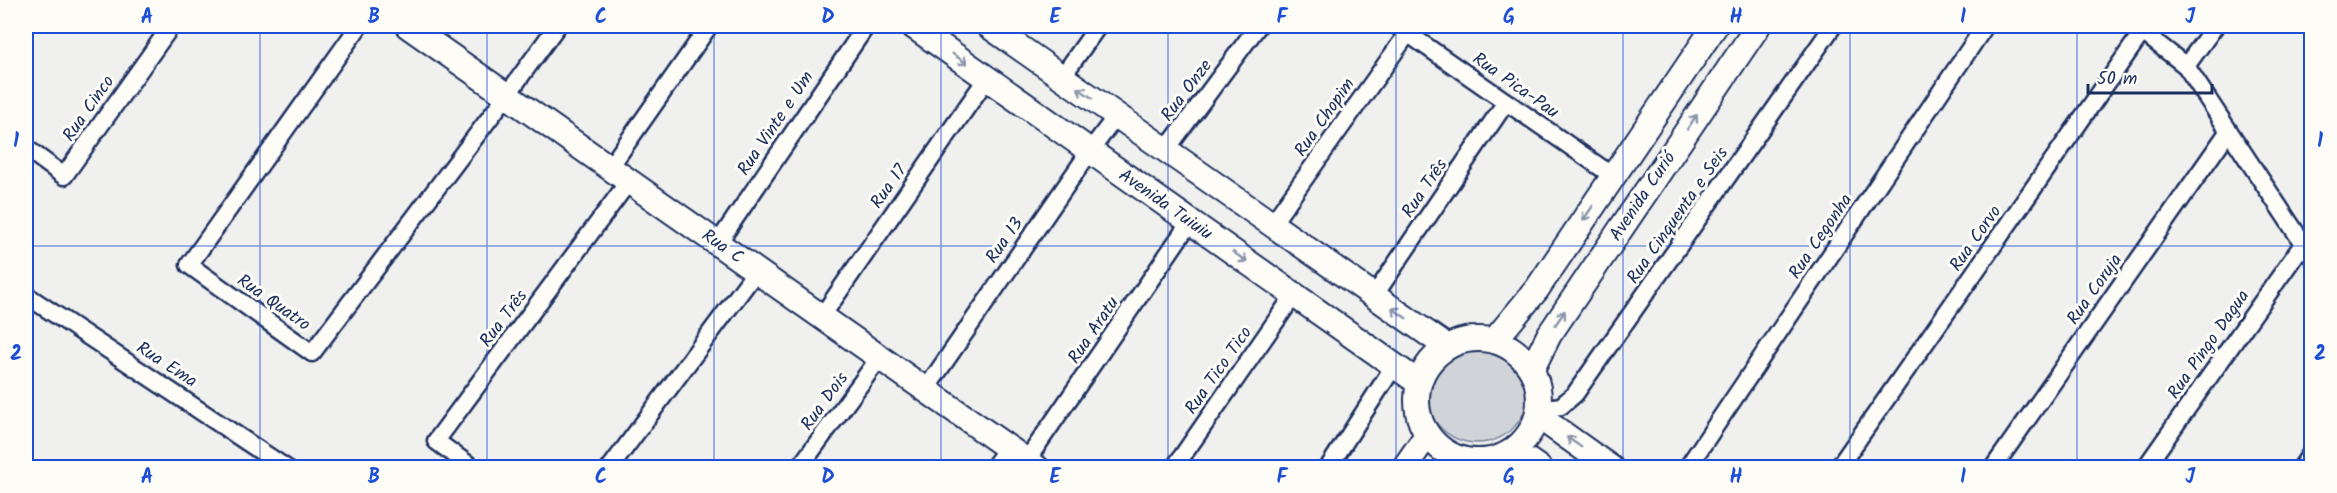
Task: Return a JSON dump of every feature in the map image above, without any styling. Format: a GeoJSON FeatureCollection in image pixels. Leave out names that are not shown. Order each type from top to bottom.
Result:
{"type":"FeatureCollection","features":[{"type":"Feature","properties":{"kind":"main road","name":"Rua C"},"geometry":{"type":"LineString","coordinates":[[408,26],[1032,464]]}},
{"type":"Feature","properties":{"kind":"main road","name":"Avenida Tuiuiu"},"geometry":{"type":"LineString","coordinates":[[913,26],[1419,383]]}},
{"type":"Feature","properties":{"kind":"main road"},"geometry":{"type":"LineString","coordinates":[[989,26],[1447,347]]}},
{"type":"Feature","properties":{"kind":"main road","name":"Avenida Curió"},"geometry":{"type":"LineString","coordinates":[[1494,341],[1538,289],[1715,26]]}},
{"type":"Feature","properties":{"kind":"main road","name":"Avenida Curió"},"geometry":{"type":"LineString","coordinates":[[1532,369],[1549,335],[1758,26]]}},
{"type":"Feature","properties":{"kind":"main road"},"geometry":{"type":"LineString","coordinates":[[1470,340],[1494,341],[1516,352],[1532,369],[1539,389],[1539,412],[1531,432],[1520,446],[1506,455],[1490,460],[1455,463],[1427,435],[1419,419],[1416,401],[1419,383],[1425,369],[1447,347],[1470,340]]}},
{"type":"Feature","properties":{"kind":"main road"},"geometry":{"type":"LineString","coordinates":[[1539,412],[1611,468]]}},
{"type":"Feature","properties":{"kind":"main road"},"geometry":{"type":"LineString","coordinates":[[1404,468],[1427,435]]}},
{"type":"Feature","properties":{"kind":"main road"},"geometry":{"type":"LineString","coordinates":[[1506,455],[1529,461],[1539,468]]}},
{"type":"Feature","properties":{"kind":"street","name":"Rua Cinco"},"geometry":{"type":"LineString","coordinates":[[26,148],[64,176],[171,26]]}},
{"type":"Feature","properties":{"kind":"street","name":"Rua Quatro"},"geometry":{"type":"LineString","coordinates":[[359,26],[189,265],[312,353],[507,95]]}},
{"type":"Feature","properties":{"kind":"street"},"geometry":{"type":"LineString","coordinates":[[507,95],[556,26]]}},
{"type":"Feature","properties":{"kind":"street"},"geometry":{"type":"LineString","coordinates":[[620,174],[709,26]]}},
{"type":"Feature","properties":{"kind":"street","name":"Rua Vinte e Um"},"geometry":{"type":"LineString","coordinates":[[717,243],[866,26]]}},
{"type":"Feature","properties":{"kind":"street"},"geometry":{"type":"LineString","coordinates":[[1062,77],[1098,26]]}},
{"type":"Feature","properties":{"kind":"street","name":"Rua Onze"},"geometry":{"type":"LineString","coordinates":[[1166,150],[1258,26]]}},
{"type":"Feature","properties":{"kind":"street","name":"Rua Cinquenta e Seis"},"geometry":{"type":"LineString","coordinates":[[1539,412],[1561,406],[1575,394],[1833,26]]}},
{"type":"Feature","properties":{"kind":"street","name":"Rua Cegonha"},"geometry":{"type":"LineString","coordinates":[[1687,468],[1985,26]]}},
{"type":"Feature","properties":{"kind":"street"},"geometry":{"type":"LineString","coordinates":[[2186,66],[2215,26]]}},
{"type":"Feature","properties":{"kind":"street"},"geometry":{"type":"LineString","coordinates":[[2139,28],[2186,66],[2307,250]]}},
{"type":"Feature","properties":{"kind":"street","name":"Rua Corvo"},"geometry":{"type":"LineString","coordinates":[[1838,468],[2139,28]]}},
{"type":"Feature","properties":{"kind":"street","name":"Rua Pica-Pau"},"geometry":{"type":"LineString","coordinates":[[1402,29],[1613,177]]}},
{"type":"Feature","properties":{"kind":"street","name":"Rua Chopim"},"geometry":{"type":"LineString","coordinates":[[1272,224],[1402,29]]}},
{"type":"Feature","properties":{"kind":"street","name":"Rua 17"},"geometry":{"type":"LineString","coordinates":[[822,316],[987,78]]}},
{"type":"Feature","properties":{"kind":"street","name":"Rua Três"},"geometry":{"type":"LineString","coordinates":[[1374,296],[1506,102]]}},
{"type":"Feature","properties":{"kind":"street","name":"Rua 13"},"geometry":{"type":"LineString","coordinates":[[926,389],[1117,115]]}},
{"type":"Feature","properties":{"kind":"street","name":"Rua Coruja"},"geometry":{"type":"LineString","coordinates":[[1993,468],[2228,132]]}},
{"type":"Feature","properties":{"kind":"street","name":"Rua Três"},"geometry":{"type":"LineString","coordinates":[[473,468],[436,441],[620,174]]}},
{"type":"Feature","properties":{"kind":"street","name":"Rua Aratu"},"geometry":{"type":"LineString","coordinates":[[1032,464],[1190,222]]}},
{"type":"Feature","properties":{"kind":"street","name":"Rua Pingo Dagua"},"geometry":{"type":"LineString","coordinates":[[2145,468],[2307,250]]}},
{"type":"Feature","properties":{"kind":"street"},"geometry":{"type":"LineString","coordinates":[[610,468],[757,270]]}},
{"type":"Feature","properties":{"kind":"street","name":"Rua Ema"},"geometry":{"type":"LineString","coordinates":[[26,295],[286,468]]}},
{"type":"Feature","properties":{"kind":"street","name":"Rua Tico Tico"},"geometry":{"type":"LineString","coordinates":[[1174,468],[1294,295]]}},
{"type":"Feature","properties":{"kind":"street","name":"Rua Dois"},"geometry":{"type":"LineString","coordinates":[[799,468],[880,357]]}},
{"type":"Feature","properties":{"kind":"street"},"geometry":{"type":"LineString","coordinates":[[1328,468],[1394,366]]}},
{"type":"Feature","properties":{"kind":"street"},"geometry":{"type":"LineString","coordinates":[[993,468],[1008,447]]}},
{"type":"Feature","properties":{"kind":"street"},"geometry":{"type":"LineString","coordinates":[[2301,468],[2312,452]]}},
{"type":"Feature","properties":{"kind":"shaded area"},"geometry":{"type":"Polygon","coordinates":[[[1477,341],[1496,345],[1513,356],[1524,373],[1528,392],[1524,411],[1513,428],[1496,439],[1477,443],[1458,439],[1441,428],[1430,411],[1426,392],[1430,373],[1441,356],[1458,345],[1477,341]]]}}]}
